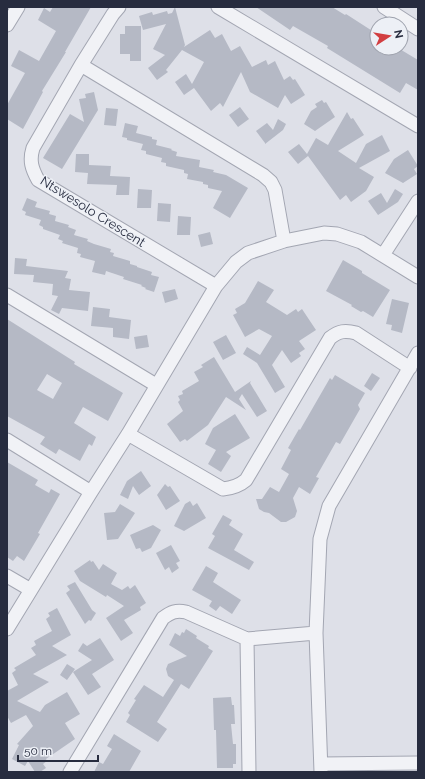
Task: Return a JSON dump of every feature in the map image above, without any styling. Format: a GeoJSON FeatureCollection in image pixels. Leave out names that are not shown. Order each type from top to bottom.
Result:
{"type":"FeatureCollection","features":[{"type":"Feature","properties":{"kind":"street"},"geometry":{"type":"LineString","coordinates":[[7,25],[18,7]]}},
{"type":"Feature","properties":{"kind":"street","name":"Ntswesolo Crescent"},"geometry":{"type":"LineString","coordinates":[[119,7],[81,65],[33,148],[30,157],[32,168],[38,180],[216,286]]}},
{"type":"Feature","properties":{"kind":"street"},"geometry":{"type":"LineString","coordinates":[[218,7],[418,126]]}},
{"type":"Feature","properties":{"kind":"street"},"geometry":{"type":"LineString","coordinates":[[384,7],[400,11],[418,29]]}},
{"type":"Feature","properties":{"kind":"street"},"geometry":{"type":"LineString","coordinates":[[81,65],[263,175],[271,182],[275,190],[284,241]]}},
{"type":"Feature","properties":{"kind":"street"},"geometry":{"type":"LineString","coordinates":[[383,255],[418,201]]}},
{"type":"Feature","properties":{"kind":"street"},"geometry":{"type":"LineString","coordinates":[[7,629],[128,434],[216,286],[236,262],[242,257],[284,241],[324,233],[337,234],[361,242],[418,277]]}},
{"type":"Feature","properties":{"kind":"street"},"geometry":{"type":"LineString","coordinates":[[7,295],[156,385]]}},
{"type":"Feature","properties":{"kind":"street"},"geometry":{"type":"LineString","coordinates":[[128,434],[223,488],[233,488],[241,485],[246,480],[330,338],[337,332],[346,331],[356,333],[410,368]]}},
{"type":"Feature","properties":{"kind":"street"},"geometry":{"type":"LineString","coordinates":[[414,766],[321,768],[316,633],[320,539],[329,506],[418,353]]}},
{"type":"Feature","properties":{"kind":"street"},"geometry":{"type":"LineString","coordinates":[[7,440],[91,492]]}},
{"type":"Feature","properties":{"kind":"street"},"geometry":{"type":"LineString","coordinates":[[7,576],[31,590]]}},
{"type":"Feature","properties":{"kind":"street"},"geometry":{"type":"LineString","coordinates":[[70,772],[163,618],[169,613],[177,610],[186,612],[247,638],[316,633]]}},
{"type":"Feature","properties":{"kind":"street"},"geometry":{"type":"LineString","coordinates":[[247,638],[249,772]]}},
{"type":"Feature","properties":{"kind":"building"},"geometry":{"type":"Polygon","coordinates":[[[53,7],[91,7],[42,91],[43,92],[23,129],[7,119],[7,105],[25,73],[11,66],[19,50],[39,61],[56,31],[38,20],[44,8],[50,12],[53,7]]]}},
{"type":"Feature","properties":{"kind":"building"},"geometry":{"type":"Polygon","coordinates":[[[175,7],[185,45],[184,47],[210,30],[215,38],[222,34],[231,51],[240,46],[252,67],[266,60],[268,65],[275,61],[284,80],[290,76],[293,80],[295,79],[305,95],[291,104],[285,95],[278,108],[250,92],[241,72],[223,107],[220,103],[211,111],[194,88],[184,95],[175,82],[186,74],[192,84],[204,62],[182,50],[166,70],[168,72],[157,80],[148,68],[165,55],[153,49],[166,24],[143,30],[139,16],[152,12],[153,15],[167,11],[168,14],[172,13],[175,7]]]}},
{"type":"Feature","properties":{"kind":"building"},"geometry":{"type":"Polygon","coordinates":[[[256,7],[332,7],[345,15],[346,14],[369,29],[369,56],[409,56],[409,55],[418,60],[418,90],[406,83],[400,93],[327,48],[328,46],[293,26],[290,30],[256,7]]]}},
{"type":"Feature","properties":{"kind":"building"},"geometry":{"type":"Polygon","coordinates":[[[125,26],[141,26],[141,61],[130,61],[130,54],[120,54],[120,34],[125,34],[125,26]]]}},
{"type":"Feature","properties":{"kind":"building"},"geometry":{"type":"Polygon","coordinates":[[[94,92],[98,110],[62,169],[43,158],[70,114],[84,122],[79,99],[86,98],[85,94],[94,92]]]}},
{"type":"Feature","properties":{"kind":"building"},"geometry":{"type":"Polygon","coordinates":[[[322,100],[324,103],[326,102],[335,117],[315,131],[304,124],[311,111],[317,107],[315,104],[322,100]]]}},
{"type":"Feature","properties":{"kind":"building"},"geometry":{"type":"Polygon","coordinates":[[[240,107],[249,119],[238,127],[229,115],[240,107]]]}},
{"type":"Feature","properties":{"kind":"building"},"geometry":{"type":"Polygon","coordinates":[[[106,108],[118,109],[116,126],[104,125],[106,108]]]}},
{"type":"Feature","properties":{"kind":"building"},"geometry":{"type":"Polygon","coordinates":[[[347,112],[351,119],[353,118],[364,135],[338,151],[356,163],[366,144],[382,135],[390,151],[359,168],[374,177],[366,191],[351,202],[346,195],[340,200],[308,156],[298,164],[288,152],[299,144],[307,154],[316,138],[328,145],[347,112]]]}},
{"type":"Feature","properties":{"kind":"building"},"geometry":{"type":"Polygon","coordinates":[[[278,119],[286,124],[283,130],[265,144],[256,131],[267,123],[273,130],[278,119]]]}},
{"type":"Feature","properties":{"kind":"building"},"geometry":{"type":"Polygon","coordinates":[[[125,123],[138,126],[136,133],[152,137],[152,139],[157,140],[156,145],[172,149],[171,150],[177,152],[176,156],[200,160],[199,167],[214,170],[213,172],[226,175],[248,188],[230,218],[213,208],[222,191],[208,188],[208,185],[203,184],[203,182],[187,179],[188,174],[184,173],[184,170],[166,166],[166,163],[161,162],[162,158],[146,154],[146,151],[141,150],[143,144],[127,140],[127,138],[122,137],[125,123]]]}},
{"type":"Feature","properties":{"kind":"building"},"geometry":{"type":"Polygon","coordinates":[[[408,150],[418,166],[414,169],[417,174],[403,183],[385,173],[394,159],[408,150]]]}},
{"type":"Feature","properties":{"kind":"building"},"geometry":{"type":"Polygon","coordinates":[[[76,154],[89,154],[89,165],[111,166],[110,176],[130,177],[129,195],[116,195],[117,185],[87,184],[88,173],[75,172],[76,154]]]}},
{"type":"Feature","properties":{"kind":"building"},"geometry":{"type":"Polygon","coordinates":[[[138,189],[152,190],[151,208],[137,208],[138,189]]]}},
{"type":"Feature","properties":{"kind":"building"},"geometry":{"type":"Polygon","coordinates":[[[395,189],[403,194],[398,202],[378,215],[368,201],[381,193],[387,203],[395,189]]]}},
{"type":"Feature","properties":{"kind":"building"},"geometry":{"type":"Polygon","coordinates":[[[27,198],[37,202],[35,207],[50,211],[49,214],[56,216],[55,221],[69,225],[68,227],[76,230],[74,235],[88,239],[87,241],[94,244],[111,249],[110,252],[114,253],[113,256],[130,261],[130,264],[152,272],[151,275],[159,277],[154,292],[145,289],[146,288],[141,286],[142,285],[123,279],[124,277],[106,271],[105,275],[92,272],[95,261],[80,257],[81,254],[77,253],[78,248],[62,243],[63,241],[58,239],[60,235],[43,229],[43,227],[39,225],[41,220],[25,215],[26,212],[22,210],[27,198]]]}},
{"type":"Feature","properties":{"kind":"building"},"geometry":{"type":"Polygon","coordinates":[[[158,203],[171,204],[170,222],[157,221],[158,203]]]}},
{"type":"Feature","properties":{"kind":"building"},"geometry":{"type":"Polygon","coordinates":[[[178,216],[191,217],[190,235],[177,235],[178,216]]]}},
{"type":"Feature","properties":{"kind":"building"},"geometry":{"type":"Polygon","coordinates":[[[210,232],[213,244],[201,247],[198,235],[210,232]]]}},
{"type":"Feature","properties":{"kind":"building"},"geometry":{"type":"Polygon","coordinates":[[[15,258],[27,259],[26,266],[68,271],[65,278],[71,279],[69,290],[90,292],[88,311],[62,308],[59,314],[51,310],[58,296],[52,295],[53,284],[33,282],[34,275],[14,274],[15,258]]]}},
{"type":"Feature","properties":{"kind":"building"},"geometry":{"type":"Polygon","coordinates":[[[343,260],[390,290],[373,317],[363,311],[361,312],[351,306],[352,305],[326,291],[343,260]]]}},
{"type":"Feature","properties":{"kind":"building"},"geometry":{"type":"Polygon","coordinates":[[[258,281],[274,290],[266,302],[287,315],[296,309],[298,312],[302,309],[316,330],[299,341],[305,349],[299,353],[301,356],[291,363],[282,350],[272,365],[285,387],[275,393],[257,363],[243,354],[247,347],[260,355],[272,336],[259,329],[245,337],[233,315],[237,313],[235,309],[245,303],[258,281]]]}},
{"type":"Feature","properties":{"kind":"building"},"geometry":{"type":"Polygon","coordinates":[[[175,289],[178,299],[165,303],[162,292],[175,289]]]}},
{"type":"Feature","properties":{"kind":"building"},"geometry":{"type":"Polygon","coordinates":[[[392,299],[409,303],[402,333],[391,330],[392,325],[386,324],[392,299]]]}},
{"type":"Feature","properties":{"kind":"building"},"geometry":{"type":"Polygon","coordinates":[[[93,307],[110,309],[109,317],[131,320],[129,339],[113,337],[113,328],[91,326],[93,307]]]}},
{"type":"Feature","properties":{"kind":"building"},"geometry":{"type":"Polygon","coordinates":[[[7,319],[75,362],[74,364],[123,393],[108,421],[83,407],[74,423],[96,437],[92,446],[89,444],[80,461],[59,449],[56,454],[40,444],[45,437],[7,416],[7,319]],[[47,374],[37,390],[53,399],[62,383],[47,374]]]}},
{"type":"Feature","properties":{"kind":"building"},"geometry":{"type":"Polygon","coordinates":[[[147,335],[149,347],[136,349],[134,337],[147,335]]]}},
{"type":"Feature","properties":{"kind":"building"},"geometry":{"type":"Polygon","coordinates":[[[226,335],[236,353],[223,360],[213,342],[226,335]]]}},
{"type":"Feature","properties":{"kind":"building"},"geometry":{"type":"Polygon","coordinates":[[[214,357],[235,392],[251,381],[250,383],[267,411],[257,417],[242,394],[239,399],[246,410],[226,397],[208,425],[187,441],[185,439],[180,442],[167,424],[183,411],[178,402],[180,400],[178,396],[183,394],[182,391],[199,381],[194,372],[203,367],[201,365],[214,357]]]}},
{"type":"Feature","properties":{"kind":"building"},"geometry":{"type":"Polygon","coordinates":[[[372,373],[380,378],[371,391],[364,386],[372,373]]]}},
{"type":"Feature","properties":{"kind":"building"},"geometry":{"type":"Polygon","coordinates":[[[335,375],[365,393],[358,405],[360,409],[340,444],[336,442],[316,477],[319,478],[310,494],[299,487],[293,498],[297,511],[295,517],[286,522],[281,522],[269,513],[259,509],[256,499],[262,499],[270,487],[279,492],[289,474],[281,469],[291,450],[288,448],[330,378],[332,380],[335,375]]]}},
{"type":"Feature","properties":{"kind":"building"},"geometry":{"type":"Polygon","coordinates":[[[235,414],[250,438],[226,452],[231,456],[221,472],[208,464],[216,450],[205,444],[213,428],[235,414]]]}},
{"type":"Feature","properties":{"kind":"building"},"geometry":{"type":"Polygon","coordinates":[[[7,462],[38,480],[35,485],[49,493],[51,489],[60,494],[38,533],[40,534],[24,561],[17,556],[13,561],[7,557],[7,462]]]}},
{"type":"Feature","properties":{"kind":"building"},"geometry":{"type":"Polygon","coordinates":[[[141,471],[151,486],[139,495],[133,486],[128,499],[120,495],[127,481],[141,471]]]}},
{"type":"Feature","properties":{"kind":"building"},"geometry":{"type":"Polygon","coordinates":[[[165,484],[168,487],[170,486],[180,501],[166,510],[157,495],[165,484]]]}},
{"type":"Feature","properties":{"kind":"building"},"geometry":{"type":"Polygon","coordinates":[[[190,501],[193,506],[197,503],[206,518],[184,531],[174,526],[185,504],[190,501]]]}},
{"type":"Feature","properties":{"kind":"building"},"geometry":{"type":"Polygon","coordinates":[[[120,504],[135,513],[118,539],[107,540],[104,513],[115,512],[120,504]]]}},
{"type":"Feature","properties":{"kind":"building"},"geometry":{"type":"Polygon","coordinates":[[[223,515],[232,520],[229,525],[243,534],[234,550],[254,562],[249,570],[208,548],[215,536],[212,534],[223,515]]]}},
{"type":"Feature","properties":{"kind":"building"},"geometry":{"type":"Polygon","coordinates":[[[153,525],[161,530],[151,548],[142,552],[140,548],[136,549],[130,535],[153,525]]]}},
{"type":"Feature","properties":{"kind":"building"},"geometry":{"type":"Polygon","coordinates":[[[171,545],[180,561],[176,563],[179,568],[172,573],[169,567],[165,570],[156,553],[171,545]]]}},
{"type":"Feature","properties":{"kind":"building"},"geometry":{"type":"Polygon","coordinates":[[[90,560],[91,562],[93,561],[99,570],[103,564],[117,573],[111,584],[122,590],[128,586],[130,589],[135,585],[146,603],[140,607],[141,610],[124,620],[133,633],[121,641],[106,618],[124,606],[80,581],[74,571],[90,560]]]}},
{"type":"Feature","properties":{"kind":"building"},"geometry":{"type":"Polygon","coordinates":[[[206,566],[218,573],[213,582],[241,600],[232,614],[220,606],[216,611],[209,606],[212,601],[192,590],[206,566]]]}},
{"type":"Feature","properties":{"kind":"building"},"geometry":{"type":"Polygon","coordinates":[[[75,582],[92,610],[96,613],[91,621],[89,620],[85,624],[66,593],[70,590],[67,586],[75,582]]]}},
{"type":"Feature","properties":{"kind":"building"},"geometry":{"type":"Polygon","coordinates":[[[57,608],[71,635],[52,646],[67,655],[33,674],[49,682],[17,701],[40,712],[45,705],[67,692],[80,714],[65,723],[75,739],[46,759],[47,761],[43,764],[46,768],[40,772],[35,772],[28,761],[25,766],[12,759],[19,745],[17,744],[33,726],[26,715],[11,723],[7,716],[7,691],[18,685],[12,673],[16,670],[14,668],[36,655],[31,648],[36,645],[34,641],[52,631],[46,619],[50,616],[48,613],[57,608]]]}},
{"type":"Feature","properties":{"kind":"building"},"geometry":{"type":"Polygon","coordinates":[[[186,629],[197,636],[196,638],[209,646],[208,648],[213,651],[189,689],[181,684],[157,722],[167,729],[158,742],[126,722],[130,715],[128,713],[136,700],[134,699],[144,685],[163,697],[174,680],[168,676],[166,669],[168,664],[187,656],[169,645],[175,633],[180,636],[186,629]]]}},
{"type":"Feature","properties":{"kind":"building"},"geometry":{"type":"Polygon","coordinates":[[[100,638],[114,660],[92,674],[101,687],[88,695],[73,672],[92,660],[78,651],[83,643],[87,646],[100,638]]]}},
{"type":"Feature","properties":{"kind":"building"},"geometry":{"type":"Polygon","coordinates":[[[67,664],[75,669],[67,680],[60,675],[67,664]]]}},
{"type":"Feature","properties":{"kind":"building"},"geometry":{"type":"Polygon","coordinates":[[[231,697],[232,705],[234,705],[235,724],[231,724],[233,744],[236,744],[236,764],[233,764],[233,768],[217,768],[213,698],[231,697]]]}},
{"type":"Feature","properties":{"kind":"building"},"geometry":{"type":"Polygon","coordinates":[[[114,734],[141,751],[129,772],[94,772],[99,762],[103,764],[112,749],[107,746],[114,734]]]}}]}
